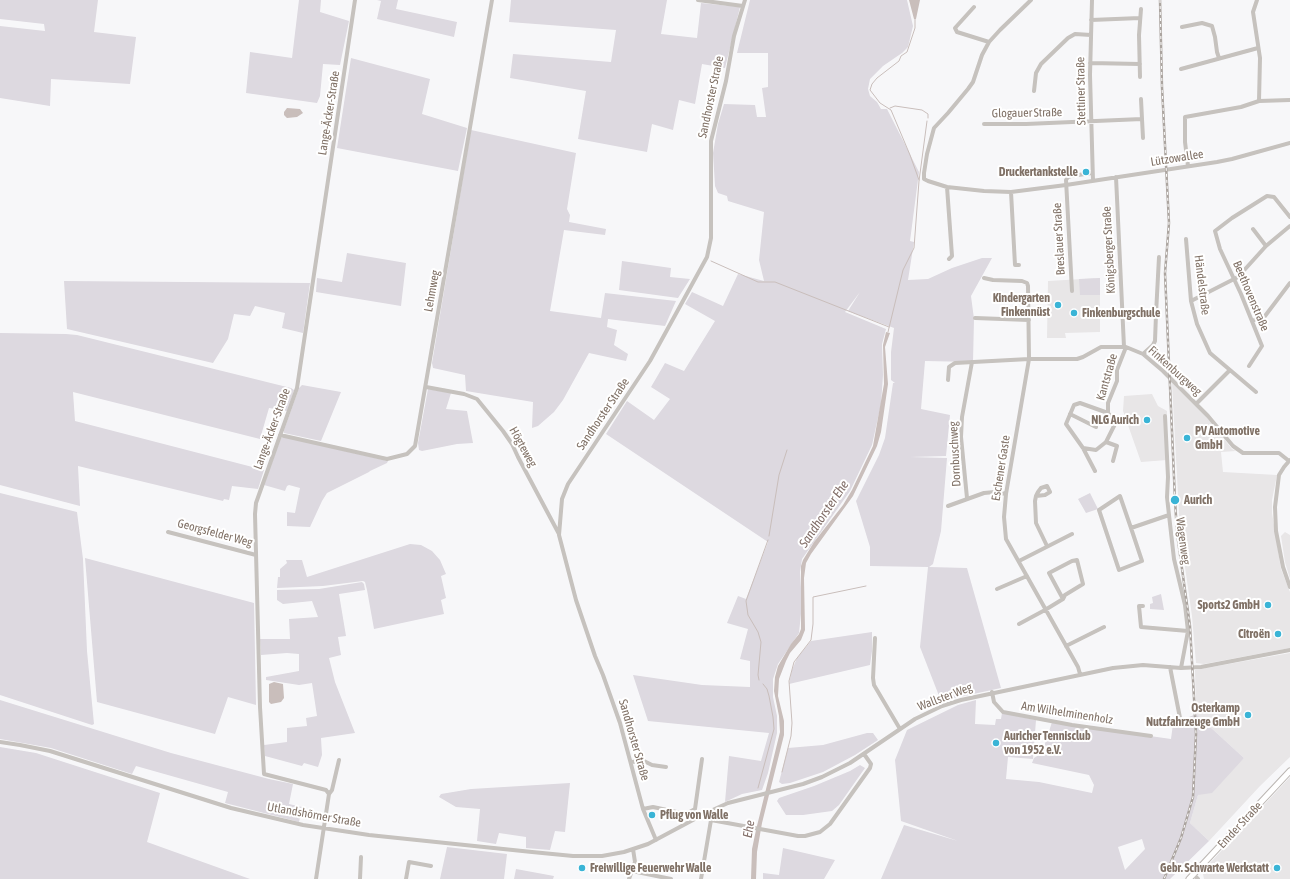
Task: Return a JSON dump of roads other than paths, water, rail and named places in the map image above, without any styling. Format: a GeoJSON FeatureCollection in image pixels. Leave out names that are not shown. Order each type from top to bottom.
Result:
{"type":"FeatureCollection","features":[{"type":"Feature","properties":{"kind":"main road","name":"Emder Straße"},"geometry":{"type":"LineString","coordinates":[[1190,878],[1290,771]]}},
{"type":"Feature","properties":{"kind":"street","name":"Lange-Äcker-Straße"},"geometry":{"type":"LineString","coordinates":[[329,794],[326,790],[264,774],[260,707],[255,514],[256,503],[294,399],[299,380],[356,0]]}},
{"type":"Feature","properties":{"kind":"street","name":"Lehmweg"},"geometry":{"type":"LineString","coordinates":[[280,435],[390,459],[410,452],[415,446],[492,0]]}},
{"type":"Feature","properties":{"kind":"street"},"geometry":{"type":"LineString","coordinates":[[698,0],[743,6]]}},
{"type":"Feature","properties":{"kind":"street","name":"Sandhorster Straße"},"geometry":{"type":"LineString","coordinates":[[656,840],[643,809],[620,723],[603,674],[594,656],[576,600],[559,535],[562,499],[568,484],[650,361],[707,257],[712,238],[711,141],[726,81],[734,36],[745,0]]}},
{"type":"Feature","properties":{"kind":"street"},"geometry":{"type":"LineString","coordinates":[[974,7],[955,28],[957,32],[989,42],[1031,0]]}},
{"type":"Feature","properties":{"kind":"street","name":"Stettiner Straße"},"geometry":{"type":"LineString","coordinates":[[1092,0],[1090,63],[1093,181]]}},
{"type":"Feature","properties":{"kind":"street"},"geometry":{"type":"LineString","coordinates":[[1257,0],[1253,12],[1260,58],[1259,101]]}},
{"type":"Feature","properties":{"kind":"street"},"geometry":{"type":"LineString","coordinates":[[965,17],[967,9]]}},
{"type":"Feature","properties":{"kind":"street"},"geometry":{"type":"LineString","coordinates":[[1140,10],[1140,77]]}},
{"type":"Feature","properties":{"kind":"street"},"geometry":{"type":"LineString","coordinates":[[1091,20],[1140,18]]}},
{"type":"Feature","properties":{"kind":"street"},"geometry":{"type":"LineString","coordinates":[[1182,27],[1202,24],[1212,26],[1219,58]]}},
{"type":"Feature","properties":{"kind":"street"},"geometry":{"type":"LineString","coordinates":[[1034,91],[1036,73],[1041,64],[1068,38],[1075,34],[1091,35]]}},
{"type":"Feature","properties":{"kind":"street","name":"Lützowallee"},"geometry":{"type":"LineString","coordinates":[[989,42],[982,55],[973,82],[934,128],[927,154],[924,179],[928,181],[947,187],[1011,192],[1148,173],[1232,159],[1290,143]]}},
{"type":"Feature","properties":{"kind":"street"},"geometry":{"type":"LineString","coordinates":[[1181,69],[1258,48]]}},
{"type":"Feature","properties":{"kind":"street"},"geometry":{"type":"LineString","coordinates":[[1090,63],[1140,64]]}},
{"type":"Feature","properties":{"kind":"street"},"geometry":{"type":"LineString","coordinates":[[1141,99],[1143,138]]}},
{"type":"Feature","properties":{"kind":"street"},"geometry":{"type":"LineString","coordinates":[[1188,166],[1185,142],[1185,117],[1241,107],[1259,101],[1290,100]]}},
{"type":"Feature","properties":{"kind":"street","name":"Glogauer Straße"},"geometry":{"type":"LineString","coordinates":[[984,124],[1142,119]]}},
{"type":"Feature","properties":{"kind":"street","name":"Lützowallee"},"geometry":{"type":"LineString","coordinates":[[1066,185],[1066,180],[1068,177],[1092,174]]}},
{"type":"Feature","properties":{"kind":"street","name":"Königsberger Straße"},"geometry":{"type":"LineString","coordinates":[[1116,177],[1125,347]]}},
{"type":"Feature","properties":{"kind":"street","name":"Breslauer Straße"},"geometry":{"type":"LineString","coordinates":[[1066,185],[1072,291]]}},
{"type":"Feature","properties":{"kind":"street"},"geometry":{"type":"LineString","coordinates":[[947,187],[952,256],[949,259]]}},
{"type":"Feature","properties":{"kind":"street"},"geometry":{"type":"LineString","coordinates":[[1011,192],[1015,265],[1019,265]]}},
{"type":"Feature","properties":{"kind":"street","name":"Beethovenstraße"},"geometry":{"type":"LineString","coordinates":[[1249,366],[1262,346],[1217,242],[1215,231],[1268,196],[1274,197],[1290,217]]}},
{"type":"Feature","properties":{"kind":"street"},"geometry":{"type":"LineString","coordinates":[[1191,301],[1238,277],[1266,246],[1290,226]]}},
{"type":"Feature","properties":{"kind":"street"},"geometry":{"type":"LineString","coordinates":[[1253,229],[1266,246]]}},
{"type":"Feature","properties":{"kind":"street","name":"Händelstraße"},"geometry":{"type":"LineString","coordinates":[[1186,239],[1191,301],[1196,324],[1210,353],[1256,392]]}},
{"type":"Feature","properties":{"kind":"street"},"geometry":{"type":"LineString","coordinates":[[1143,354],[1153,345],[1155,341],[1160,257]]}},
{"type":"Feature","properties":{"kind":"street","name":"Eschener Gaste"},"geometry":{"type":"LineString","coordinates":[[984,278],[993,280],[1025,281],[1027,283],[1029,293],[1029,359],[1006,494],[1004,517],[1006,539],[1078,667],[1080,674]]}},
{"type":"Feature","properties":{"kind":"street"},"geometry":{"type":"LineString","coordinates":[[1252,321],[1264,316],[1290,283]]}},
{"type":"Feature","properties":{"kind":"street"},"geometry":{"type":"LineString","coordinates":[[975,318],[1029,320]]}},
{"type":"Feature","properties":{"kind":"street","name":"Finkenburgweg"},"geometry":{"type":"LineString","coordinates":[[948,380],[949,367],[955,363],[1080,358],[1101,347],[1125,347],[1143,354],[1163,371],[1208,416],[1233,446],[1243,453],[1279,452],[1289,461]]}},
{"type":"Feature","properties":{"kind":"street","name":"Kantstraße"},"geometry":{"type":"LineString","coordinates":[[1108,413],[1108,403],[1117,381],[1117,370],[1125,347]]}},
{"type":"Feature","properties":{"kind":"street","name":"Dornbuschweg"},"geometry":{"type":"LineString","coordinates":[[968,498],[961,437],[962,417],[972,362]]}},
{"type":"Feature","properties":{"kind":"street"},"geometry":{"type":"LineString","coordinates":[[1196,404],[1230,370]]}},
{"type":"Feature","properties":{"kind":"street","name":"Högteweg"},"geometry":{"type":"LineString","coordinates":[[426,387],[464,394],[477,399],[504,431],[512,444],[559,535]]}},
{"type":"Feature","properties":{"kind":"street","name":"Kantstraße"},"geometry":{"type":"LineString","coordinates":[[1070,414],[1074,405],[1080,403],[1108,413],[1116,422],[1106,442]]}},
{"type":"Feature","properties":{"kind":"street"},"geometry":{"type":"LineString","coordinates":[[1095,471],[1066,424],[1070,414],[1096,427]]}},
{"type":"Feature","properties":{"kind":"street","name":"Wagenweg"},"geometry":{"type":"LineString","coordinates":[[1165,416],[1168,478],[1167,497],[1174,559],[1185,605],[1188,631],[1181,668]]}},
{"type":"Feature","properties":{"kind":"street"},"geometry":{"type":"LineString","coordinates":[[1082,448],[1096,450],[1106,442],[1117,446],[1113,461]]}},
{"type":"Feature","properties":{"kind":"street"},"geometry":{"type":"LineString","coordinates":[[1289,461],[1279,475],[1275,507],[1276,532],[1283,567],[1290,586]]}},
{"type":"Feature","properties":{"kind":"street"},"geometry":{"type":"LineString","coordinates":[[948,506],[984,493],[995,492],[1006,494]]}},
{"type":"Feature","properties":{"kind":"street"},"geometry":{"type":"LineString","coordinates":[[1036,496],[1036,523],[1047,546]]}},
{"type":"Feature","properties":{"kind":"street"},"geometry":{"type":"LineString","coordinates":[[1120,496],[1131,528],[1142,561],[1119,570],[1100,510],[1120,496]]}},
{"type":"Feature","properties":{"kind":"street"},"geometry":{"type":"LineString","coordinates":[[1131,528],[1169,515]]}},
{"type":"Feature","properties":{"kind":"street","name":"Georgsfelder Weg"},"geometry":{"type":"LineString","coordinates":[[168,532],[256,555]]}},
{"type":"Feature","properties":{"kind":"street"},"geometry":{"type":"LineString","coordinates":[[1019,561],[1072,534]]}},
{"type":"Feature","properties":{"kind":"street"},"geometry":{"type":"LineString","coordinates":[[1019,624],[1063,599],[1065,595],[1084,584],[1077,560],[1049,573],[1063,599]]}},
{"type":"Feature","properties":{"kind":"street"},"geometry":{"type":"LineString","coordinates":[[997,589],[1027,576]]}},
{"type":"Feature","properties":{"kind":"street"},"geometry":{"type":"LineString","coordinates":[[1143,606],[1139,606],[1141,628],[1188,631]]}},
{"type":"Feature","properties":{"kind":"street"},"geometry":{"type":"LineString","coordinates":[[1066,646],[1104,627]]}},
{"type":"Feature","properties":{"kind":"street"},"geometry":{"type":"LineString","coordinates":[[875,638],[874,685],[900,729]]}},
{"type":"Feature","properties":{"kind":"street","name":"Wallster Weg"},"geometry":{"type":"LineString","coordinates":[[633,849],[656,840],[728,803],[776,791],[822,777],[838,770],[915,719],[942,706],[961,700],[1080,674],[1128,666],[1143,665],[1181,668],[1211,666],[1290,650]]}},
{"type":"Feature","properties":{"kind":"street"},"geometry":{"type":"LineString","coordinates":[[1170,667],[1180,723]]}},
{"type":"Feature","properties":{"kind":"street","name":"Am Wilhelminenholz"},"geometry":{"type":"LineString","coordinates":[[992,692],[994,702],[1003,712],[1072,725],[1151,736]]}},
{"type":"Feature","properties":{"kind":"street","name":"Utlandshörner Straße"},"geometry":{"type":"LineString","coordinates":[[0,742],[50,751],[236,810],[323,828],[574,856],[612,855],[633,849]]}},
{"type":"Feature","properties":{"kind":"street"},"geometry":{"type":"LineString","coordinates":[[706,813],[711,820],[805,836],[816,834],[826,828],[870,768],[871,764],[864,754]]}},
{"type":"Feature","properties":{"kind":"street"},"geometry":{"type":"LineString","coordinates":[[643,809],[653,807],[686,814],[695,809],[702,759]]}},
{"type":"Feature","properties":{"kind":"street"},"geometry":{"type":"LineString","coordinates":[[316,879],[329,794],[332,790],[339,760]]}},
{"type":"Feature","properties":{"kind":"street"},"geometry":{"type":"LineString","coordinates":[[631,762],[644,761],[652,765],[666,767]]}},
{"type":"Feature","properties":{"kind":"street"},"geometry":{"type":"LineString","coordinates":[[701,879],[711,820]]}},
{"type":"Feature","properties":{"kind":"street"},"geometry":{"type":"LineString","coordinates":[[629,879],[635,862],[633,849]]}},
{"type":"Feature","properties":{"kind":"street"},"geometry":{"type":"LineString","coordinates":[[360,879],[361,857]]}},
{"type":"Feature","properties":{"kind":"street"},"geometry":{"type":"LineString","coordinates":[[406,879],[409,862],[430,866]]}},
{"type":"Feature","properties":{"kind":"street"},"geometry":{"type":"LineString","coordinates":[[632,871],[672,879]]}},
{"type":"Feature","properties":{"kind":"street"},"geometry":{"type":"LineString","coordinates":[[1190,878],[1198,879]]}},
{"type":"Feature","properties":{"kind":"waterway","name":"Sandhorster Ehe"},"geometry":{"type":"LineString","coordinates":[[915,19],[915,28],[907,52],[901,56],[899,61],[877,78],[872,84],[870,90],[880,103],[891,110],[919,180]]}},
{"type":"Feature","properties":{"kind":"waterway","name":"Sandhorster Ehe"},"geometry":{"type":"LineString","coordinates":[[890,108],[895,106],[922,110],[928,114],[928,118]]}},
{"type":"Feature","properties":{"kind":"waterway","name":"Sandhorster Ehe"},"geometry":{"type":"LineString","coordinates":[[888,332],[903,270],[914,248],[919,181],[927,121]]}},
{"type":"Feature","properties":{"kind":"waterway"},"geometry":{"type":"LineString","coordinates":[[711,261],[758,282],[775,282],[889,327]]}},
{"type":"Feature","properties":{"kind":"waterway"},"geometry":{"type":"LineString","coordinates":[[769,536],[779,475],[787,450]]}},
{"type":"Feature","properties":{"kind":"waterway"},"geometry":{"type":"LineString","coordinates":[[759,680],[758,675],[761,642],[758,632],[748,615],[746,601],[768,540]]}},
{"type":"Feature","properties":{"kind":"waterway"},"geometry":{"type":"LineString","coordinates":[[782,772],[791,736],[792,723],[789,681],[794,662],[811,640],[813,624],[813,597],[866,586]]}},
{"type":"Feature","properties":{"kind":"waterway"},"geometry":{"type":"LineString","coordinates":[[758,788],[774,729],[769,696],[767,689],[763,684]]}},
{"type":"Feature","properties":{"kind":"railway"},"geometry":{"type":"LineString","coordinates":[[1160,0],[1162,87],[1169,223],[1165,273],[1175,500],[1177,533],[1190,626],[1196,734],[1193,797],[1181,838],[1164,879]]}},
{"type":"Feature","properties":{"kind":"place","name":"Druckertankstelle"},"geometry":{"type":"Point","coordinates":[1086,172]}},
{"type":"Feature","properties":{"kind":"place","name":"Kindergarten Finkennüst"},"geometry":{"type":"Point","coordinates":[1058,305]}},
{"type":"Feature","properties":{"kind":"place","name":"Finkenburgschule"},"geometry":{"type":"Point","coordinates":[1074,313]}},
{"type":"Feature","properties":{"kind":"place","name":"NLG Aurich"},"geometry":{"type":"Point","coordinates":[1147,420]}},
{"type":"Feature","properties":{"kind":"place","name":"PV Automotive GmbH"},"geometry":{"type":"Point","coordinates":[1187,438]}},
{"type":"Feature","properties":{"kind":"place","name":"Aurich"},"geometry":{"type":"Point","coordinates":[1175,500]}},
{"type":"Feature","properties":{"kind":"place","name":"Sports2 GmbH"},"geometry":{"type":"Point","coordinates":[1268,605]}},
{"type":"Feature","properties":{"kind":"place","name":"Citroën"},"geometry":{"type":"Point","coordinates":[1278,634]}},
{"type":"Feature","properties":{"kind":"place","name":"Osterkamp Nutzfahrzeuge GmbH"},"geometry":{"type":"Point","coordinates":[1248,715]}},
{"type":"Feature","properties":{"kind":"place","name":"Auricher Tennisclub von 1952 e.V."},"geometry":{"type":"Point","coordinates":[996,743]}},
{"type":"Feature","properties":{"kind":"place","name":"Pflug von Walle"},"geometry":{"type":"Point","coordinates":[652,815]}},
{"type":"Feature","properties":{"kind":"place","name":"Freiwillige Feuerwehr Walle"},"geometry":{"type":"Point","coordinates":[582,868]}},
{"type":"Feature","properties":{"kind":"place","name":"Gebr. Schwarte Werkstatt"},"geometry":{"type":"Point","coordinates":[1277,868]}},
{"type":"Feature","properties":{"kind":"water label","name":"Ehe"},"geometry":{"type":"Point","coordinates":[749,829]}}]}
